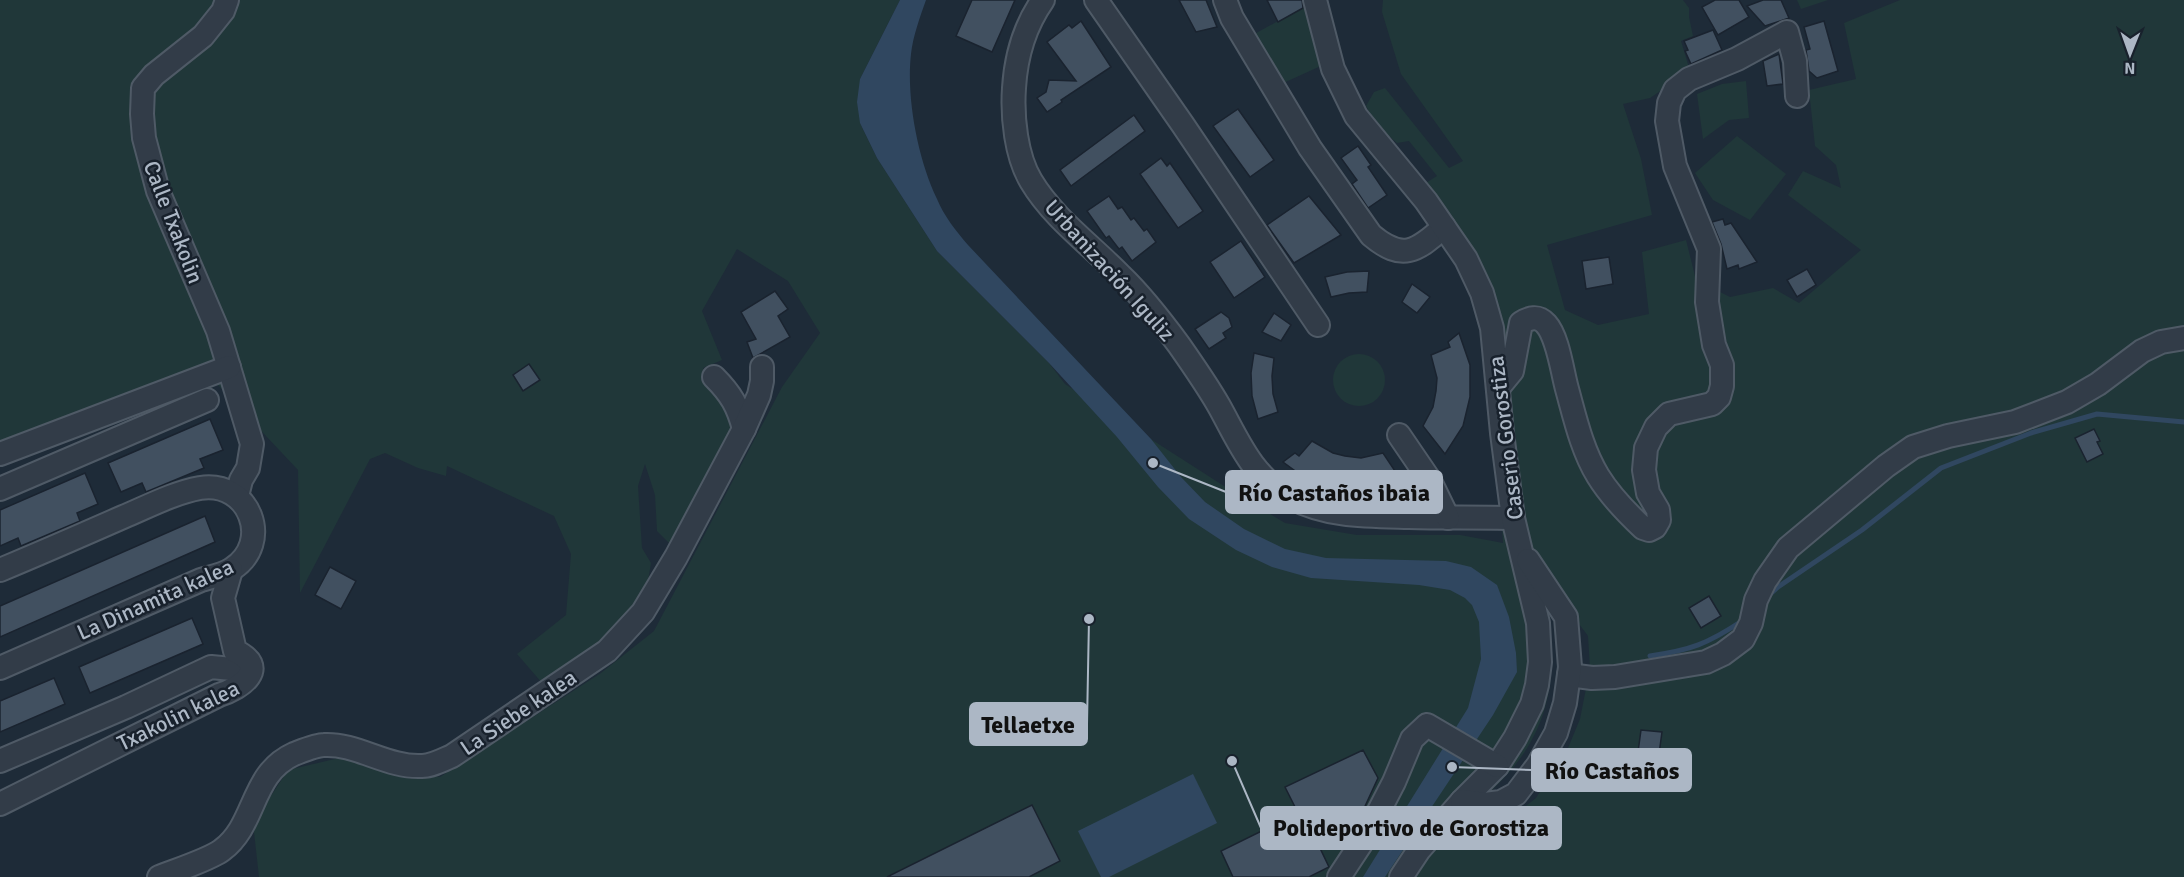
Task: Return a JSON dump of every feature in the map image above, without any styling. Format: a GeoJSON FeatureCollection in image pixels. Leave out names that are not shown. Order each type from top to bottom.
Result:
{"type":"FeatureCollection","features":[{"type":"Feature","properties":{"kind":"street","name":"Calle Txakolin"},"geometry":{"type":"LineString","coordinates":[[227,0],[223,11],[203,36],[154,75],[143,87],[142,114],[144,138],[158,191],[218,331],[229,368]]}},
{"type":"Feature","properties":{"kind":"street","name":"Urbanización Iguliz"},"geometry":{"type":"LineString","coordinates":[[1044,0],[1030,18],[1014,72],[1013,100],[1016,140],[1030,180],[1053,211],[1123,278],[1177,343],[1219,407],[1247,458],[1273,486],[1288,496],[1314,508],[1340,514],[1513,518]]}},
{"type":"Feature","properties":{"kind":"street"},"geometry":{"type":"LineString","coordinates":[[1096,0],[1318,325]]}},
{"type":"Feature","properties":{"kind":"street"},"geometry":{"type":"LineString","coordinates":[[1225,0],[1238,28],[1298,128],[1371,235],[1382,244],[1399,251],[1407,251],[1418,249],[1444,227]]}},
{"type":"Feature","properties":{"kind":"street","name":"Caserio Gorostiza"},"geometry":{"type":"LineString","coordinates":[[1315,0],[1333,69],[1356,116],[1426,201],[1466,259],[1482,293],[1492,328],[1513,518],[1538,624],[1540,662],[1538,685],[1532,704],[1515,738],[1497,766],[1462,801],[1419,850],[1401,877]]}},
{"type":"Feature","properties":{"kind":"street"},"geometry":{"type":"LineString","coordinates":[[1498,388],[1512,371],[1521,323],[1529,318],[1545,323],[1554,338],[1586,452],[1598,477],[1643,528],[1648,530],[1655,527],[1659,520],[1658,510],[1648,493],[1644,470],[1646,448],[1656,427],[1669,414],[1712,404],[1719,397],[1722,386],[1722,365],[1714,345],[1707,302],[1709,249],[1675,166],[1667,121],[1669,103],[1675,90],[1689,79],[1737,59],[1787,32],[1795,61],[1797,96]]}},
{"type":"Feature","properties":{"kind":"street"},"geometry":{"type":"LineString","coordinates":[[1569,675],[1592,678],[1615,677],[1706,662],[1723,654],[1743,639],[1751,623],[1756,600],[1765,581],[1788,548],[1886,466],[1913,447],[1948,436],[2015,422],[2067,402],[2098,384],[2142,351],[2160,342],[2184,338]]}},
{"type":"Feature","properties":{"kind":"street","name":"La Siebe kalea"},"geometry":{"type":"LineString","coordinates":[[159,877],[222,851],[243,826],[255,795],[269,771],[292,755],[324,744],[402,765],[424,766],[452,756],[607,651],[643,612],[676,557],[744,429],[759,395],[762,367]]}},
{"type":"Feature","properties":{"kind":"street"},"geometry":{"type":"LineString","coordinates":[[0,454],[229,368],[252,444],[248,468],[241,480],[237,496],[226,489],[201,488],[164,499],[0,570]]}},
{"type":"Feature","properties":{"kind":"street"},"geometry":{"type":"LineString","coordinates":[[714,377],[726,389],[738,407],[744,429]]}},
{"type":"Feature","properties":{"kind":"street"},"geometry":{"type":"LineString","coordinates":[[0,489],[207,400]]}},
{"type":"Feature","properties":{"kind":"street"},"geometry":{"type":"LineString","coordinates":[[78,425],[89,450]]}},
{"type":"Feature","properties":{"kind":"street"},"geometry":{"type":"LineString","coordinates":[[1399,435],[1429,479],[1448,518]]}},
{"type":"Feature","properties":{"kind":"street","name":"La Dinamita kalea"},"geometry":{"type":"LineString","coordinates":[[0,668],[201,580],[231,570],[250,548],[253,531],[248,509],[237,496]]}},
{"type":"Feature","properties":{"kind":"street"},"geometry":{"type":"LineString","coordinates":[[1462,801],[1485,804],[1501,802],[1516,794],[1538,765],[1556,734],[1565,703],[1570,643],[1566,617],[1520,548]]}},
{"type":"Feature","properties":{"kind":"street","name":"Txakolin kalea"},"geometry":{"type":"LineString","coordinates":[[0,804],[208,700],[235,690],[247,681],[251,669],[249,662],[246,656],[235,651],[223,598],[231,570]]}},
{"type":"Feature","properties":{"kind":"street"},"geometry":{"type":"LineString","coordinates":[[1538,624],[1543,616],[1554,614],[1566,617]]}},
{"type":"Feature","properties":{"kind":"street"},"geometry":{"type":"LineString","coordinates":[[0,761],[211,667],[232,669]]}},
{"type":"Feature","properties":{"kind":"street"},"geometry":{"type":"LineString","coordinates":[[1339,877],[1366,836],[1394,782],[1412,739],[1427,725],[1497,766]]}},
{"type":"Feature","properties":{"kind":"green space"},"geometry":{"type":"Polygon","coordinates":[[[0,0],[900,0],[860,79],[860,123],[877,158],[937,251],[1049,363],[1065,384],[1285,523],[1357,535],[1460,535],[1503,543],[1496,430],[1481,326],[1457,261],[1411,192],[1437,176],[1409,141],[1397,143],[1377,126],[1366,106],[1374,92],[1385,88],[1449,168],[1463,161],[1401,74],[1382,12],[1383,0],[1683,0],[1689,8],[1693,36],[1681,41],[1690,71],[1650,98],[1623,104],[1641,159],[1652,215],[1547,245],[1565,310],[1598,325],[1649,314],[1642,252],[1686,240],[1696,280],[1730,297],[1773,288],[1799,303],[1861,250],[1788,195],[1803,171],[1841,188],[1836,165],[1815,146],[1809,90],[1856,79],[1844,23],[1900,0],[2184,0],[2184,877],[259,877],[253,823],[288,770],[339,758],[440,777],[601,673],[654,631],[782,387],[820,333],[788,281],[737,249],[702,311],[722,360],[703,368],[736,429],[674,548],[657,531],[655,495],[645,464],[638,486],[642,548],[651,563],[643,612],[549,691],[517,654],[566,615],[571,554],[554,516],[447,466],[446,476],[418,468],[385,453],[370,459],[300,593],[298,470],[219,386],[199,373],[0,449],[0,0]],[[1538,569],[1547,608],[1551,640],[1549,688],[1536,732],[1525,752],[1510,772],[1491,791],[1494,823],[1517,813],[1536,798],[1568,748],[1580,719],[1590,668],[1588,636],[1538,569]]]}},
{"type":"Feature","properties":{"kind":"green space"},"geometry":{"type":"Polygon","coordinates":[[[1797,0],[1828,0],[1801,9],[1797,0]]]}},
{"type":"Feature","properties":{"kind":"green space"},"geometry":{"type":"Polygon","coordinates":[[[1307,5],[1323,65],[1279,85],[1249,37],[1307,5]]]}},
{"type":"Feature","properties":{"kind":"green space"},"geometry":{"type":"Polygon","coordinates":[[[1746,81],[1749,118],[1729,120],[1703,139],[1697,94],[1722,84],[1746,81]]]}},
{"type":"Feature","properties":{"kind":"green space"},"geometry":{"type":"Polygon","coordinates":[[[1737,136],[1786,174],[1750,220],[1713,200],[1695,173],[1737,136]]]}},
{"type":"Feature","properties":{"kind":"green space"},"geometry":{"type":"Polygon","coordinates":[[[1354,354],[1364,354],[1374,358],[1381,365],[1385,380],[1381,395],[1374,402],[1364,406],[1354,406],[1344,402],[1337,395],[1333,385],[1333,375],[1337,365],[1344,358],[1354,354]]]}},
{"type":"Feature","properties":{"kind":"water"},"geometry":{"type":"Polygon","coordinates":[[[900,0],[926,0],[912,47],[910,90],[915,128],[924,166],[943,211],[968,245],[1151,439],[1181,477],[1205,502],[1244,529],[1285,549],[1326,558],[1446,561],[1471,567],[1497,585],[1509,617],[1517,672],[1493,715],[1385,877],[1363,877],[1468,708],[1481,659],[1479,622],[1472,605],[1465,598],[1450,590],[1419,585],[1311,578],[1272,567],[1236,550],[1189,519],[1158,487],[1117,437],[1049,363],[937,251],[877,158],[860,123],[857,102],[860,79],[900,0]]]}},
{"type":"Feature","properties":{"kind":"water"},"geometry":{"type":"Polygon","coordinates":[[[1193,774],[1217,823],[1109,877],[1101,877],[1078,831],[1193,774]]]}},
{"type":"Feature","properties":{"kind":"building"},"geometry":{"type":"Polygon","coordinates":[[[972,0],[1015,0],[992,52],[956,36],[972,0]]]}},
{"type":"Feature","properties":{"kind":"building"},"geometry":{"type":"Polygon","coordinates":[[[1179,0],[1206,0],[1217,27],[1196,32],[1179,0]]]}},
{"type":"Feature","properties":{"kind":"building"},"geometry":{"type":"Polygon","coordinates":[[[1267,0],[1302,0],[1303,8],[1278,22],[1267,0]]]}},
{"type":"Feature","properties":{"kind":"building"},"geometry":{"type":"Polygon","coordinates":[[[1715,0],[1739,0],[1749,17],[1718,35],[1702,7],[1715,0]]]}},
{"type":"Feature","properties":{"kind":"building"},"geometry":{"type":"Polygon","coordinates":[[[1763,0],[1781,0],[1789,18],[1765,26],[1747,6],[1763,0]]]}},
{"type":"Feature","properties":{"kind":"building"},"geometry":{"type":"Polygon","coordinates":[[[1081,21],[1111,67],[1047,112],[1037,98],[1046,92],[1049,80],[1076,81],[1047,42],[1069,25],[1072,28],[1081,21]]]}},
{"type":"Feature","properties":{"kind":"building"},"geometry":{"type":"Polygon","coordinates":[[[1824,21],[1838,71],[1817,78],[1809,71],[1806,50],[1810,49],[1804,27],[1824,21]]]}},
{"type":"Feature","properties":{"kind":"building"},"geometry":{"type":"Polygon","coordinates":[[[1713,30],[1722,50],[1691,64],[1685,51],[1688,50],[1684,41],[1713,30]]]}},
{"type":"Feature","properties":{"kind":"building"},"geometry":{"type":"Polygon","coordinates":[[[1779,54],[1783,84],[1767,86],[1763,61],[1779,54]]]}},
{"type":"Feature","properties":{"kind":"building"},"geometry":{"type":"Polygon","coordinates":[[[1238,109],[1274,160],[1250,177],[1213,126],[1238,109]]]}},
{"type":"Feature","properties":{"kind":"building"},"geometry":{"type":"Polygon","coordinates":[[[1134,115],[1145,131],[1071,186],[1060,170],[1134,115]]]}},
{"type":"Feature","properties":{"kind":"building"},"geometry":{"type":"Polygon","coordinates":[[[1358,146],[1371,165],[1368,167],[1387,195],[1368,208],[1352,184],[1357,180],[1341,158],[1358,146]]]}},
{"type":"Feature","properties":{"kind":"building"},"geometry":{"type":"Polygon","coordinates":[[[1161,158],[1167,166],[1170,163],[1203,211],[1178,228],[1140,174],[1161,158]]]}},
{"type":"Feature","properties":{"kind":"building"},"geometry":{"type":"Polygon","coordinates":[[[1109,196],[1118,209],[1122,207],[1131,220],[1134,218],[1144,231],[1147,229],[1156,242],[1132,261],[1122,247],[1119,249],[1109,236],[1106,238],[1087,211],[1109,196]]]}},
{"type":"Feature","properties":{"kind":"building"},"geometry":{"type":"Polygon","coordinates":[[[1309,196],[1341,235],[1294,263],[1267,225],[1309,196]]]}},
{"type":"Feature","properties":{"kind":"building"},"geometry":{"type":"Polygon","coordinates":[[[1723,219],[1725,225],[1731,223],[1757,262],[1739,269],[1738,265],[1727,269],[1721,244],[1712,222],[1723,219]]]}},
{"type":"Feature","properties":{"kind":"building"},"geometry":{"type":"Polygon","coordinates":[[[1241,241],[1265,277],[1234,298],[1210,262],[1241,241]]]}},
{"type":"Feature","properties":{"kind":"building"},"geometry":{"type":"Polygon","coordinates":[[[1609,257],[1613,284],[1586,289],[1582,261],[1609,257]]]}},
{"type":"Feature","properties":{"kind":"building"},"geometry":{"type":"Polygon","coordinates":[[[1807,269],[1816,285],[1797,297],[1787,280],[1807,269]]]}},
{"type":"Feature","properties":{"kind":"building"},"geometry":{"type":"Polygon","coordinates":[[[1369,271],[1367,292],[1331,297],[1325,277],[1347,272],[1369,271]]]}},
{"type":"Feature","properties":{"kind":"building"},"geometry":{"type":"Polygon","coordinates":[[[1412,284],[1430,297],[1417,313],[1402,302],[1412,284]]]}},
{"type":"Feature","properties":{"kind":"building"},"geometry":{"type":"Polygon","coordinates":[[[775,291],[788,309],[778,316],[790,337],[753,358],[747,342],[756,339],[741,312],[775,291]]]}},
{"type":"Feature","properties":{"kind":"building"},"geometry":{"type":"Polygon","coordinates":[[[1221,312],[1229,318],[1232,327],[1223,333],[1226,338],[1209,349],[1195,329],[1221,312]]]}},
{"type":"Feature","properties":{"kind":"building"},"geometry":{"type":"Polygon","coordinates":[[[1274,313],[1291,325],[1281,341],[1262,332],[1274,313]]]}},
{"type":"Feature","properties":{"kind":"building"},"geometry":{"type":"Polygon","coordinates":[[[1459,333],[1470,365],[1470,397],[1463,426],[1445,454],[1423,426],[1433,407],[1436,391],[1437,378],[1431,355],[1450,347],[1448,342],[1459,333]]]}},
{"type":"Feature","properties":{"kind":"building"},"geometry":{"type":"Polygon","coordinates":[[[1254,353],[1274,358],[1273,394],[1278,412],[1258,419],[1252,396],[1251,373],[1254,353]]]}},
{"type":"Feature","properties":{"kind":"building"},"geometry":{"type":"Polygon","coordinates":[[[529,364],[540,380],[523,391],[513,375],[529,364]]]}},
{"type":"Feature","properties":{"kind":"building"},"geometry":{"type":"Polygon","coordinates":[[[210,419],[223,450],[200,459],[204,468],[146,492],[142,483],[121,492],[108,463],[210,419]]]}},
{"type":"Feature","properties":{"kind":"building"},"geometry":{"type":"Polygon","coordinates":[[[2094,429],[2103,454],[2087,462],[2075,438],[2094,429]]]}},
{"type":"Feature","properties":{"kind":"building"},"geometry":{"type":"Polygon","coordinates":[[[1312,441],[1333,453],[1345,456],[1361,458],[1383,453],[1403,483],[1371,492],[1340,491],[1309,481],[1283,462],[1295,453],[1299,456],[1312,441]]]}},
{"type":"Feature","properties":{"kind":"building"},"geometry":{"type":"Polygon","coordinates":[[[85,473],[98,504],[77,513],[80,521],[21,546],[18,538],[0,546],[0,510],[85,473]]]}},
{"type":"Feature","properties":{"kind":"building"},"geometry":{"type":"Polygon","coordinates":[[[205,516],[215,542],[0,637],[0,606],[205,516]]]}},
{"type":"Feature","properties":{"kind":"building"},"geometry":{"type":"Polygon","coordinates":[[[330,567],[356,581],[341,609],[315,595],[330,567]]]}},
{"type":"Feature","properties":{"kind":"building"},"geometry":{"type":"Polygon","coordinates":[[[1709,596],[1721,616],[1701,628],[1689,608],[1709,596]]]}},
{"type":"Feature","properties":{"kind":"building"},"geometry":{"type":"Polygon","coordinates":[[[192,618],[203,644],[90,693],[79,667],[192,618]]]}},
{"type":"Feature","properties":{"kind":"building"},"geometry":{"type":"Polygon","coordinates":[[[54,678],[65,704],[0,732],[0,701],[54,678]]]}},
{"type":"Feature","properties":{"kind":"building"},"geometry":{"type":"Polygon","coordinates":[[[1641,730],[1662,732],[1659,754],[1638,752],[1641,730]]]}},
{"type":"Feature","properties":{"kind":"building"},"geometry":{"type":"Polygon","coordinates":[[[1363,750],[1378,778],[1360,817],[1318,844],[1329,867],[1309,877],[1233,877],[1221,851],[1298,813],[1285,787],[1363,750]]]}},
{"type":"Feature","properties":{"kind":"building"},"geometry":{"type":"Polygon","coordinates":[[[1032,805],[1060,861],[1029,877],[887,877],[1032,805]]]}},
{"type":"Feature","properties":{"kind":"waterway"},"geometry":{"type":"LineString","coordinates":[[1767,597],[1778,587],[1862,530],[1941,468],[2031,433],[2097,414],[2184,422]]}},
{"type":"Feature","properties":{"kind":"waterway"},"geometry":{"type":"LineString","coordinates":[[1650,656],[1698,645],[1742,621]]}},
{"type":"Feature","properties":{"kind":"place","name":"Río Castaños ibaia"},"geometry":{"type":"Point","coordinates":[1153,463]}},
{"type":"Feature","properties":{"kind":"place","name":"Tellaetxe"},"geometry":{"type":"Point","coordinates":[1089,619]}},
{"type":"Feature","properties":{"kind":"place","name":"Polideportivo de Gorostiza"},"geometry":{"type":"Point","coordinates":[1232,761]}},
{"type":"Feature","properties":{"kind":"place","name":"Río Castaños"},"geometry":{"type":"Point","coordinates":[1452,767]}}]}
